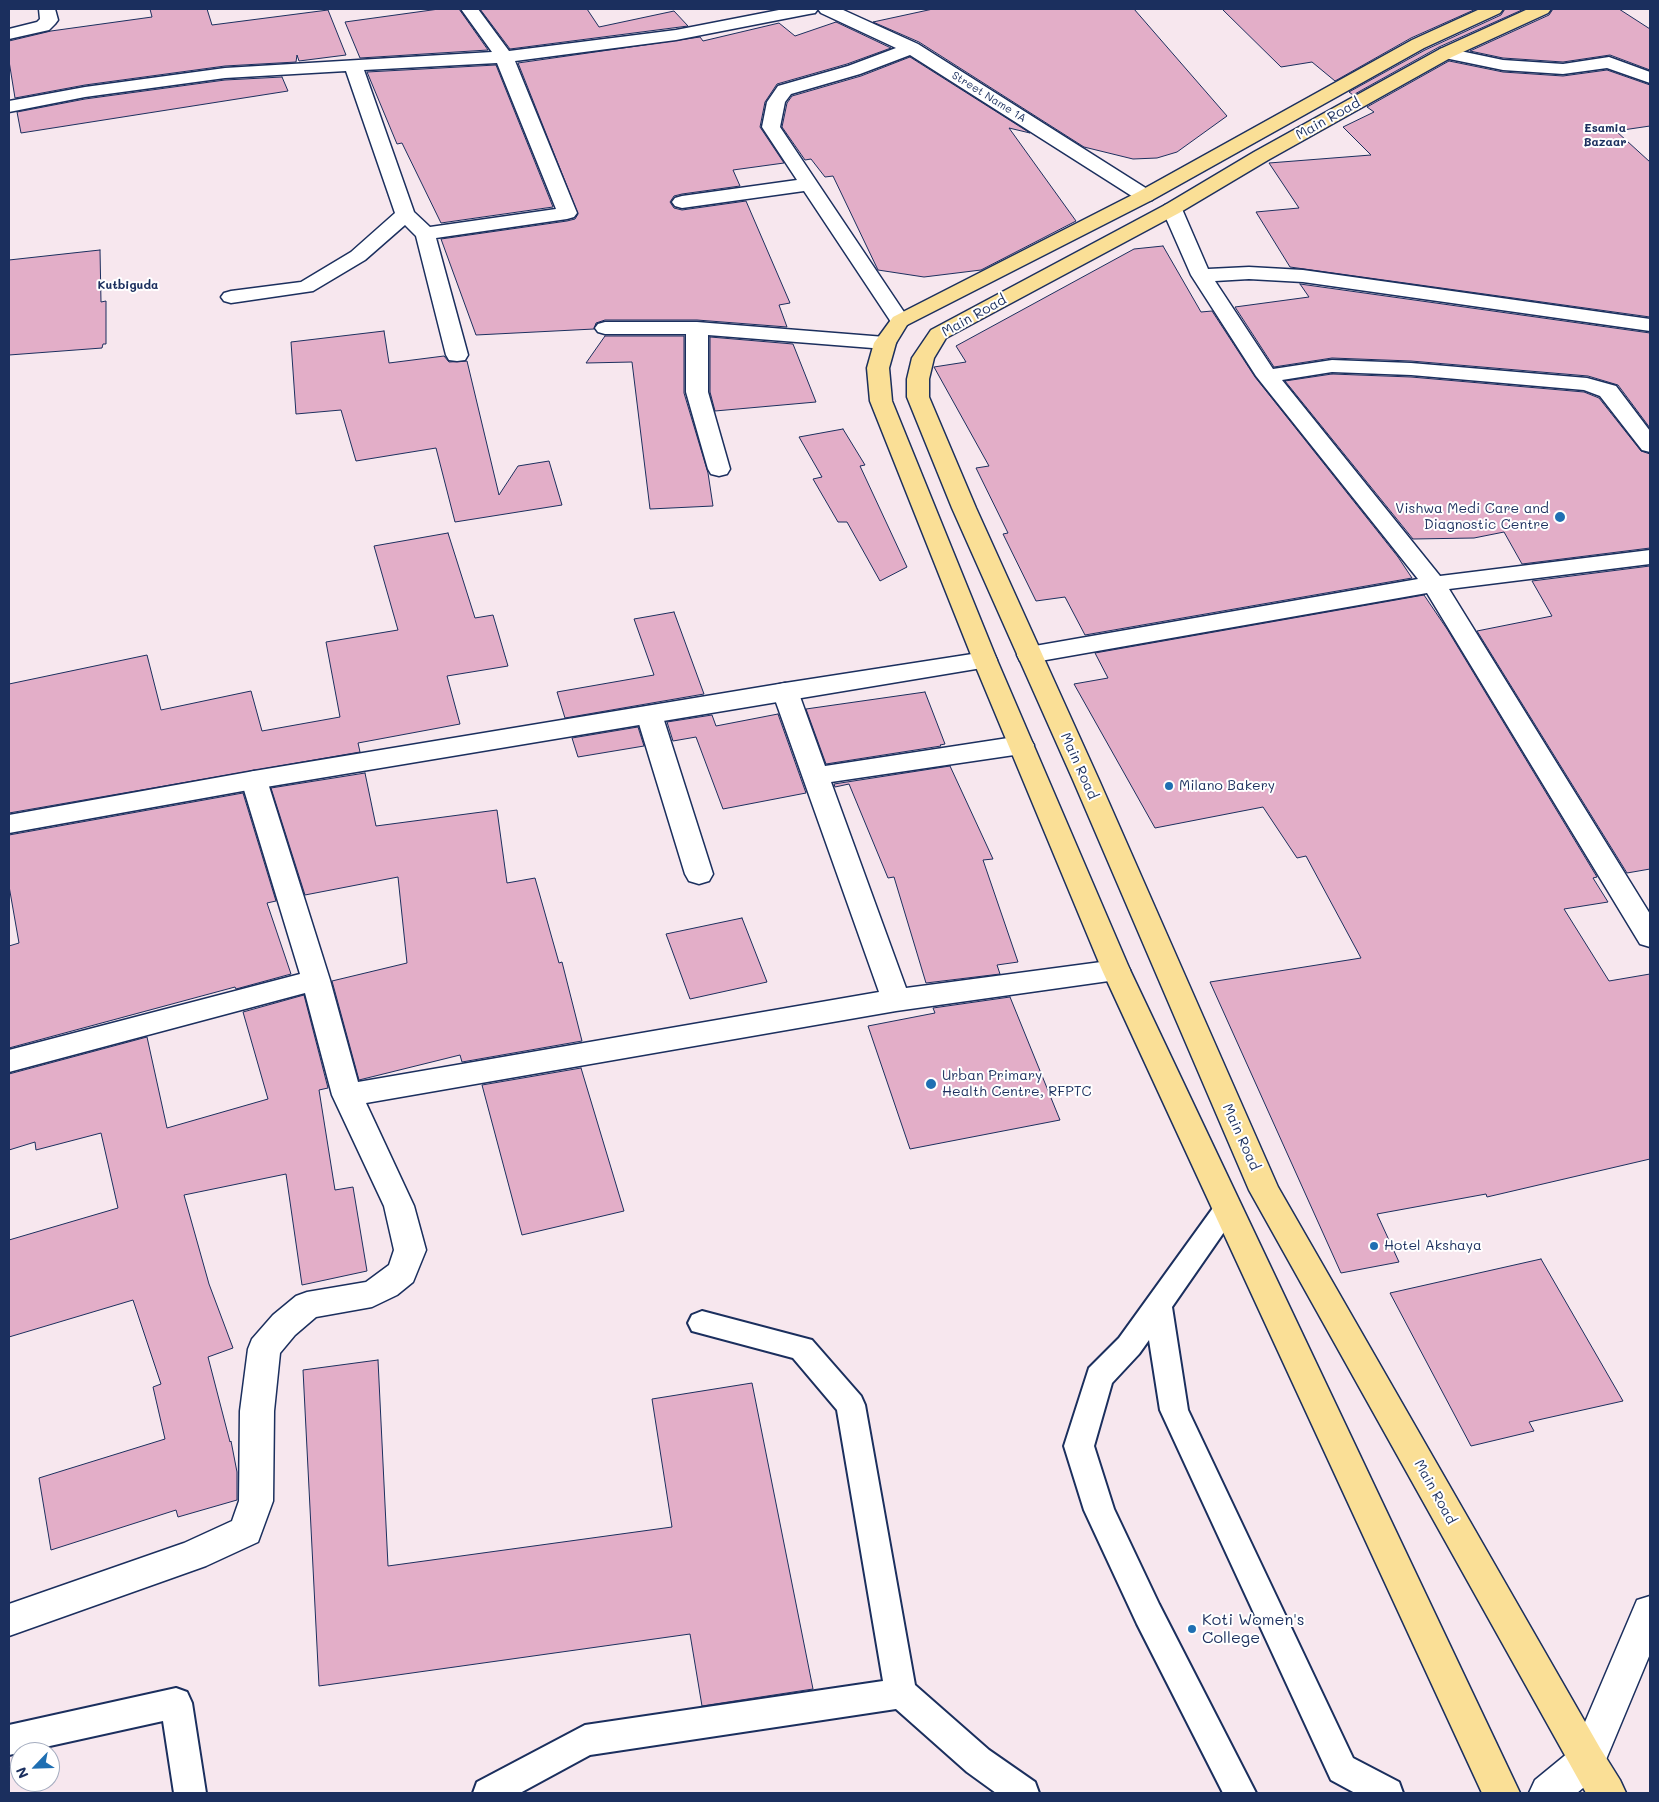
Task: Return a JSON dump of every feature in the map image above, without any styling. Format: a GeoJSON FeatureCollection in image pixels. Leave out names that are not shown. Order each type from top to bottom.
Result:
{"type":"FeatureCollection","features":[{"type":"Feature","properties":{"kind":"main road","name":"Main Road"},"geometry":{"type":"LineString","coordinates":[[1494,9],[1418,44],[1146,196],[900,322],[885,343],[878,368],[880,401],[985,660],[1116,970],[1501,1793]]}},
{"type":"Feature","properties":{"kind":"main road","name":"Main Road"},"geometry":{"type":"LineString","coordinates":[[1542,9],[1446,53],[1172,209],[938,334],[924,358],[918,379],[918,397],[964,508],[1086,780],[1264,1190],[1586,1761],[1607,1793]]}},
{"type":"Feature","properties":{"kind":"street"},"geometry":{"type":"LineString","coordinates":[[9,34],[43,26],[49,20],[48,9]]}},
{"type":"Feature","properties":{"kind":"street"},"geometry":{"type":"LineString","coordinates":[[425,234],[567,213],[504,57],[469,9]]}},
{"type":"Feature","properties":{"kind":"street"},"geometry":{"type":"LineString","coordinates":[[9,107],[85,92],[225,73],[504,57],[676,35],[809,9]]}},
{"type":"Feature","properties":{"kind":"street","name":"Street Name 1A"},"geometry":{"type":"LineString","coordinates":[[827,9],[912,48],[1146,196]]}},
{"type":"Feature","properties":{"kind":"street"},"geometry":{"type":"LineString","coordinates":[[900,322],[771,127],[776,102],[784,90],[854,70],[912,48]]}},
{"type":"Feature","properties":{"kind":"street"},"geometry":{"type":"LineString","coordinates":[[1446,53],[1503,65],[1563,69],[1609,62],[1650,78]]}},
{"type":"Feature","properties":{"kind":"street"},"geometry":{"type":"LineString","coordinates":[[353,65],[405,214],[425,234],[457,355]]}},
{"type":"Feature","properties":{"kind":"street"},"geometry":{"type":"LineString","coordinates":[[682,202],[809,184]]}},
{"type":"Feature","properties":{"kind":"street"},"geometry":{"type":"LineString","coordinates":[[1172,209],[1201,275],[1267,376],[1434,584],[1650,938]]}},
{"type":"Feature","properties":{"kind":"street"},"geometry":{"type":"LineString","coordinates":[[231,297],[306,287],[358,256],[405,214]]}},
{"type":"Feature","properties":{"kind":"street"},"geometry":{"type":"LineString","coordinates":[[1201,275],[1250,273],[1303,276],[1650,325]]}},
{"type":"Feature","properties":{"kind":"street"},"geometry":{"type":"LineString","coordinates":[[605,328],[697,328],[885,343]]}},
{"type":"Feature","properties":{"kind":"street"},"geometry":{"type":"LineString","coordinates":[[697,328],[696,392],[719,469]]}},
{"type":"Feature","properties":{"kind":"street"},"geometry":{"type":"LineString","coordinates":[[1267,376],[1332,366],[1411,369],[1588,384],[1608,391],[1650,445]]}},
{"type":"Feature","properties":{"kind":"street"},"geometry":{"type":"LineString","coordinates":[[1029,655],[1434,584],[1650,557]]}},
{"type":"Feature","properties":{"kind":"street"},"geometry":{"type":"LineString","coordinates":[[9,824],[254,780],[785,691],[985,660]]}},
{"type":"Feature","properties":{"kind":"street"},"geometry":{"type":"LineString","coordinates":[[785,691],[896,1000]]}},
{"type":"Feature","properties":{"kind":"street"},"geometry":{"type":"LineString","coordinates":[[649,714],[699,874]]}},
{"type":"Feature","properties":{"kind":"street"},"geometry":{"type":"LineString","coordinates":[[815,776],[1021,745]]}},
{"type":"Feature","properties":{"kind":"street"},"geometry":{"type":"LineString","coordinates":[[9,1620],[194,1554],[246,1531],[256,1501],[257,1411],[264,1350],[284,1325],[308,1305],[372,1294],[386,1286],[402,1273],[410,1250],[399,1206],[347,1094],[316,980],[254,780]]}},
{"type":"Feature","properties":{"kind":"street"},"geometry":{"type":"LineString","coordinates":[[347,1094],[896,1000],[1116,970]]}},
{"type":"Feature","properties":{"kind":"street"},"geometry":{"type":"LineString","coordinates":[[9,1061],[316,980]]}},
{"type":"Feature","properties":{"kind":"street"},"geometry":{"type":"LineString","coordinates":[[1548,1793],[1586,1761],[1650,1612]]}},
{"type":"Feature","properties":{"kind":"lane"},"geometry":{"type":"LineString","coordinates":[[1227,1209],[1129,1346],[1099,1377],[1079,1446],[1103,1518],[1148,1614],[1240,1793]]}},
{"type":"Feature","properties":{"kind":"lane"},"geometry":{"type":"LineString","coordinates":[[1158,1303],[1174,1410],[1342,1769],[1387,1793]]}},
{"type":"Feature","properties":{"kind":"lane"},"geometry":{"type":"LineString","coordinates":[[702,1323],[802,1348],[851,1405],[901,1693],[978,1761],[1023,1793]]}},
{"type":"Feature","properties":{"kind":"lane"},"geometry":{"type":"LineString","coordinates":[[489,1793],[586,1740],[901,1693]]}},
{"type":"Feature","properties":{"kind":"lane"},"geometry":{"type":"LineString","coordinates":[[9,1740],[176,1703],[190,1793]]}},
{"type":"Feature","properties":{"kind":"building"},"geometry":{"type":"Polygon","coordinates":[[[150,9],[207,9],[212,25],[328,10],[346,55],[299,61],[297,55],[296,62],[225,66],[85,85],[15,98],[9,61],[9,41],[51,31],[152,17],[150,9]]]}},
{"type":"Feature","properties":{"kind":"building"},"geometry":{"type":"Polygon","coordinates":[[[439,9],[459,9],[488,50],[360,58],[345,22],[439,9]]]}},
{"type":"Feature","properties":{"kind":"building"},"geometry":{"type":"Polygon","coordinates":[[[480,9],[587,9],[599,27],[674,11],[688,26],[510,49],[480,9]]]}},
{"type":"Feature","properties":{"kind":"building"},"geometry":{"type":"Polygon","coordinates":[[[933,9],[1134,9],[1227,116],[1177,152],[1157,158],[1133,159],[1084,147],[919,42],[873,22],[933,9]]]}},
{"type":"Feature","properties":{"kind":"building"},"geometry":{"type":"Polygon","coordinates":[[[1222,9],[1476,9],[1411,38],[1335,81],[1312,62],[1281,67],[1222,9]]]}},
{"type":"Feature","properties":{"kind":"building"},"geometry":{"type":"Polygon","coordinates":[[[1505,9],[1524,9],[1439,47],[1353,95],[1349,92],[1425,50],[1501,15],[1505,9]]]}},
{"type":"Feature","properties":{"kind":"building"},"geometry":{"type":"Polygon","coordinates":[[[1553,9],[1619,9],[1650,29],[1650,70],[1610,55],[1563,62],[1503,58],[1470,51],[1549,15],[1553,9]]]}},
{"type":"Feature","properties":{"kind":"building"},"geometry":{"type":"Polygon","coordinates":[[[836,22],[891,48],[847,64],[777,84],[765,102],[760,127],[784,163],[733,170],[740,186],[682,194],[674,196],[670,202],[674,208],[682,210],[746,201],[790,303],[779,305],[787,327],[697,320],[605,320],[596,323],[594,329],[476,335],[441,239],[567,221],[575,219],[578,214],[518,63],[700,37],[703,41],[779,23],[795,36],[836,22]]]}},
{"type":"Feature","properties":{"kind":"building"},"geometry":{"type":"Polygon","coordinates":[[[910,57],[1030,133],[1009,128],[1076,221],[981,270],[924,277],[878,270],[833,176],[825,177],[811,159],[805,160],[782,127],[787,103],[792,96],[861,76],[910,57]]]}},
{"type":"Feature","properties":{"kind":"building"},"geometry":{"type":"Polygon","coordinates":[[[1449,61],[1503,72],[1563,76],[1607,70],[1650,85],[1650,126],[1616,131],[1650,162],[1650,317],[1290,267],[1256,212],[1299,208],[1269,163],[1371,155],[1343,127],[1374,112],[1367,107],[1449,61]]]}},
{"type":"Feature","properties":{"kind":"building"},"geometry":{"type":"Polygon","coordinates":[[[496,65],[553,207],[441,223],[402,143],[397,144],[367,72],[496,65]]]}},
{"type":"Feature","properties":{"kind":"building"},"geometry":{"type":"Polygon","coordinates":[[[282,77],[288,91],[21,133],[17,112],[85,99],[225,80],[282,77]]]}},
{"type":"Feature","properties":{"kind":"building"},"geometry":{"type":"Polygon","coordinates":[[[1163,246],[1201,312],[1212,311],[1255,377],[1398,557],[1412,578],[1085,635],[1065,597],[1036,601],[1003,534],[1008,533],[976,468],[989,466],[934,367],[966,362],[956,346],[1134,249],[1163,246]]]}},
{"type":"Feature","properties":{"kind":"building"},"geometry":{"type":"Polygon","coordinates":[[[100,250],[101,302],[106,301],[106,344],[103,344],[102,348],[9,355],[9,260],[100,250]]]}},
{"type":"Feature","properties":{"kind":"building"},"geometry":{"type":"Polygon","coordinates":[[[1300,284],[1650,333],[1650,428],[1618,385],[1588,376],[1411,361],[1332,358],[1274,367],[1235,307],[1309,297],[1300,284]]]}},
{"type":"Feature","properties":{"kind":"building"},"geometry":{"type":"Polygon","coordinates":[[[384,331],[389,363],[444,356],[449,362],[467,361],[499,495],[518,466],[549,461],[562,505],[455,522],[436,448],[356,461],[341,410],[296,414],[291,342],[384,331]]]}},
{"type":"Feature","properties":{"kind":"building"},"geometry":{"type":"Polygon","coordinates":[[[605,336],[684,336],[684,393],[708,473],[713,506],[650,509],[632,362],[586,363],[605,336]]]}},
{"type":"Feature","properties":{"kind":"building"},"geometry":{"type":"Polygon","coordinates":[[[710,337],[793,344],[816,402],[715,411],[710,392],[710,337]]]}},
{"type":"Feature","properties":{"kind":"building"},"geometry":{"type":"Polygon","coordinates":[[[1332,374],[1411,377],[1584,392],[1599,398],[1641,451],[1650,454],[1650,548],[1522,564],[1504,532],[1474,538],[1413,539],[1285,381],[1332,374]]]}},
{"type":"Feature","properties":{"kind":"building"},"geometry":{"type":"Polygon","coordinates":[[[843,429],[865,465],[860,466],[907,567],[880,581],[847,522],[838,522],[813,479],[822,477],[799,437],[843,429]]]}},
{"type":"Feature","properties":{"kind":"building"},"geometry":{"type":"Polygon","coordinates":[[[448,533],[475,618],[493,615],[508,666],[447,676],[460,724],[358,743],[360,752],[9,813],[9,684],[147,655],[161,710],[251,691],[262,731],[340,717],[326,642],[398,630],[374,546],[448,533]]]}},
{"type":"Feature","properties":{"kind":"building"},"geometry":{"type":"Polygon","coordinates":[[[1650,566],[1650,869],[1627,873],[1477,631],[1552,616],[1532,581],[1650,566]]]}},
{"type":"Feature","properties":{"kind":"building"},"geometry":{"type":"Polygon","coordinates":[[[1424,595],[1447,629],[1597,877],[1593,878],[1608,902],[1564,909],[1609,981],[1650,974],[1650,1159],[1487,1197],[1486,1194],[1377,1214],[1399,1262],[1341,1273],[1210,982],[1361,958],[1306,856],[1297,858],[1263,807],[1155,828],[1074,684],[1108,678],[1095,653],[1424,595]]]}},
{"type":"Feature","properties":{"kind":"building"},"geometry":{"type":"Polygon","coordinates":[[[674,612],[704,694],[565,718],[557,692],[654,675],[634,619],[674,612]]]}},
{"type":"Feature","properties":{"kind":"building"},"geometry":{"type":"Polygon","coordinates":[[[925,692],[945,744],[826,764],[806,709],[925,692]]]}},
{"type":"Feature","properties":{"kind":"building"},"geometry":{"type":"Polygon","coordinates":[[[778,714],[806,793],[723,809],[696,737],[673,741],[667,722],[712,715],[716,726],[778,714]]]}},
{"type":"Feature","properties":{"kind":"building"},"geometry":{"type":"Polygon","coordinates":[[[638,727],[644,746],[578,757],[572,738],[638,727]]]}},
{"type":"Feature","properties":{"kind":"building"},"geometry":{"type":"Polygon","coordinates":[[[950,766],[993,859],[983,860],[1018,962],[997,965],[1000,974],[926,983],[894,877],[888,878],[849,784],[835,787],[834,784],[950,766]]]}},
{"type":"Feature","properties":{"kind":"building"},"geometry":{"type":"Polygon","coordinates":[[[365,773],[376,826],[497,810],[507,883],[535,878],[559,963],[562,962],[582,1041],[462,1062],[460,1055],[359,1080],[332,981],[407,963],[398,877],[305,895],[271,788],[365,773]]]}},
{"type":"Feature","properties":{"kind":"building"},"geometry":{"type":"Polygon","coordinates":[[[243,793],[276,901],[267,903],[291,974],[236,989],[235,987],[9,1048],[9,946],[19,943],[9,886],[9,835],[243,793]]]}},
{"type":"Feature","properties":{"kind":"building"},"geometry":{"type":"Polygon","coordinates":[[[742,918],[767,982],[690,999],[666,934],[742,918]]]}},
{"type":"Feature","properties":{"kind":"building"},"geometry":{"type":"Polygon","coordinates":[[[304,995],[328,1088],[319,1090],[335,1190],[353,1187],[367,1271],[302,1285],[286,1174],[184,1195],[209,1284],[233,1348],[208,1357],[231,1441],[237,1472],[237,1500],[178,1517],[176,1510],[51,1550],[39,1478],[165,1439],[153,1387],[161,1384],[133,1300],[9,1337],[9,1240],[118,1208],[101,1133],[36,1150],[35,1142],[9,1150],[9,1074],[147,1037],[167,1128],[268,1099],[243,1012],[304,995]]]}},
{"type":"Feature","properties":{"kind":"building"},"geometry":{"type":"Polygon","coordinates":[[[1010,997],[1060,1120],[910,1149],[868,1026],[935,1013],[933,1008],[1010,997]]]}},
{"type":"Feature","properties":{"kind":"building"},"geometry":{"type":"Polygon","coordinates":[[[581,1068],[624,1211],[522,1235],[482,1085],[581,1068]]]}},
{"type":"Feature","properties":{"kind":"building"},"geometry":{"type":"Polygon","coordinates":[[[1541,1259],[1623,1401],[1529,1422],[1534,1431],[1471,1446],[1390,1293],[1541,1259]]]}},
{"type":"Feature","properties":{"kind":"building"},"geometry":{"type":"Polygon","coordinates":[[[378,1360],[388,1566],[672,1527],[652,1399],[752,1383],[813,1689],[702,1706],[690,1634],[319,1686],[303,1370],[378,1360]]]}},
{"type":"Feature","properties":{"kind":"place","name":"Vishwa Medi Care and Diagnostic Centre"},"geometry":{"type":"Point","coordinates":[1560,517]}},
{"type":"Feature","properties":{"kind":"place","name":"Milano Bakery"},"geometry":{"type":"Point","coordinates":[1169,786]}},
{"type":"Feature","properties":{"kind":"place","name":"Urban Primary Health Centre, RFPTC"},"geometry":{"type":"Point","coordinates":[931,1084]}},
{"type":"Feature","properties":{"kind":"place","name":"Hotel Akshaya"},"geometry":{"type":"Point","coordinates":[1374,1246]}},
{"type":"Feature","properties":{"kind":"place","name":"Koti Women's College"},"geometry":{"type":"Point","coordinates":[1192,1629]}},
{"type":"Feature","properties":{"kind":"district","name":"Esamia Bazaar"},"geometry":{"type":"Point","coordinates":[1605,135]}},
{"type":"Feature","properties":{"kind":"district","name":"Kutbiguda"},"geometry":{"type":"Point","coordinates":[128,285]}}]}
